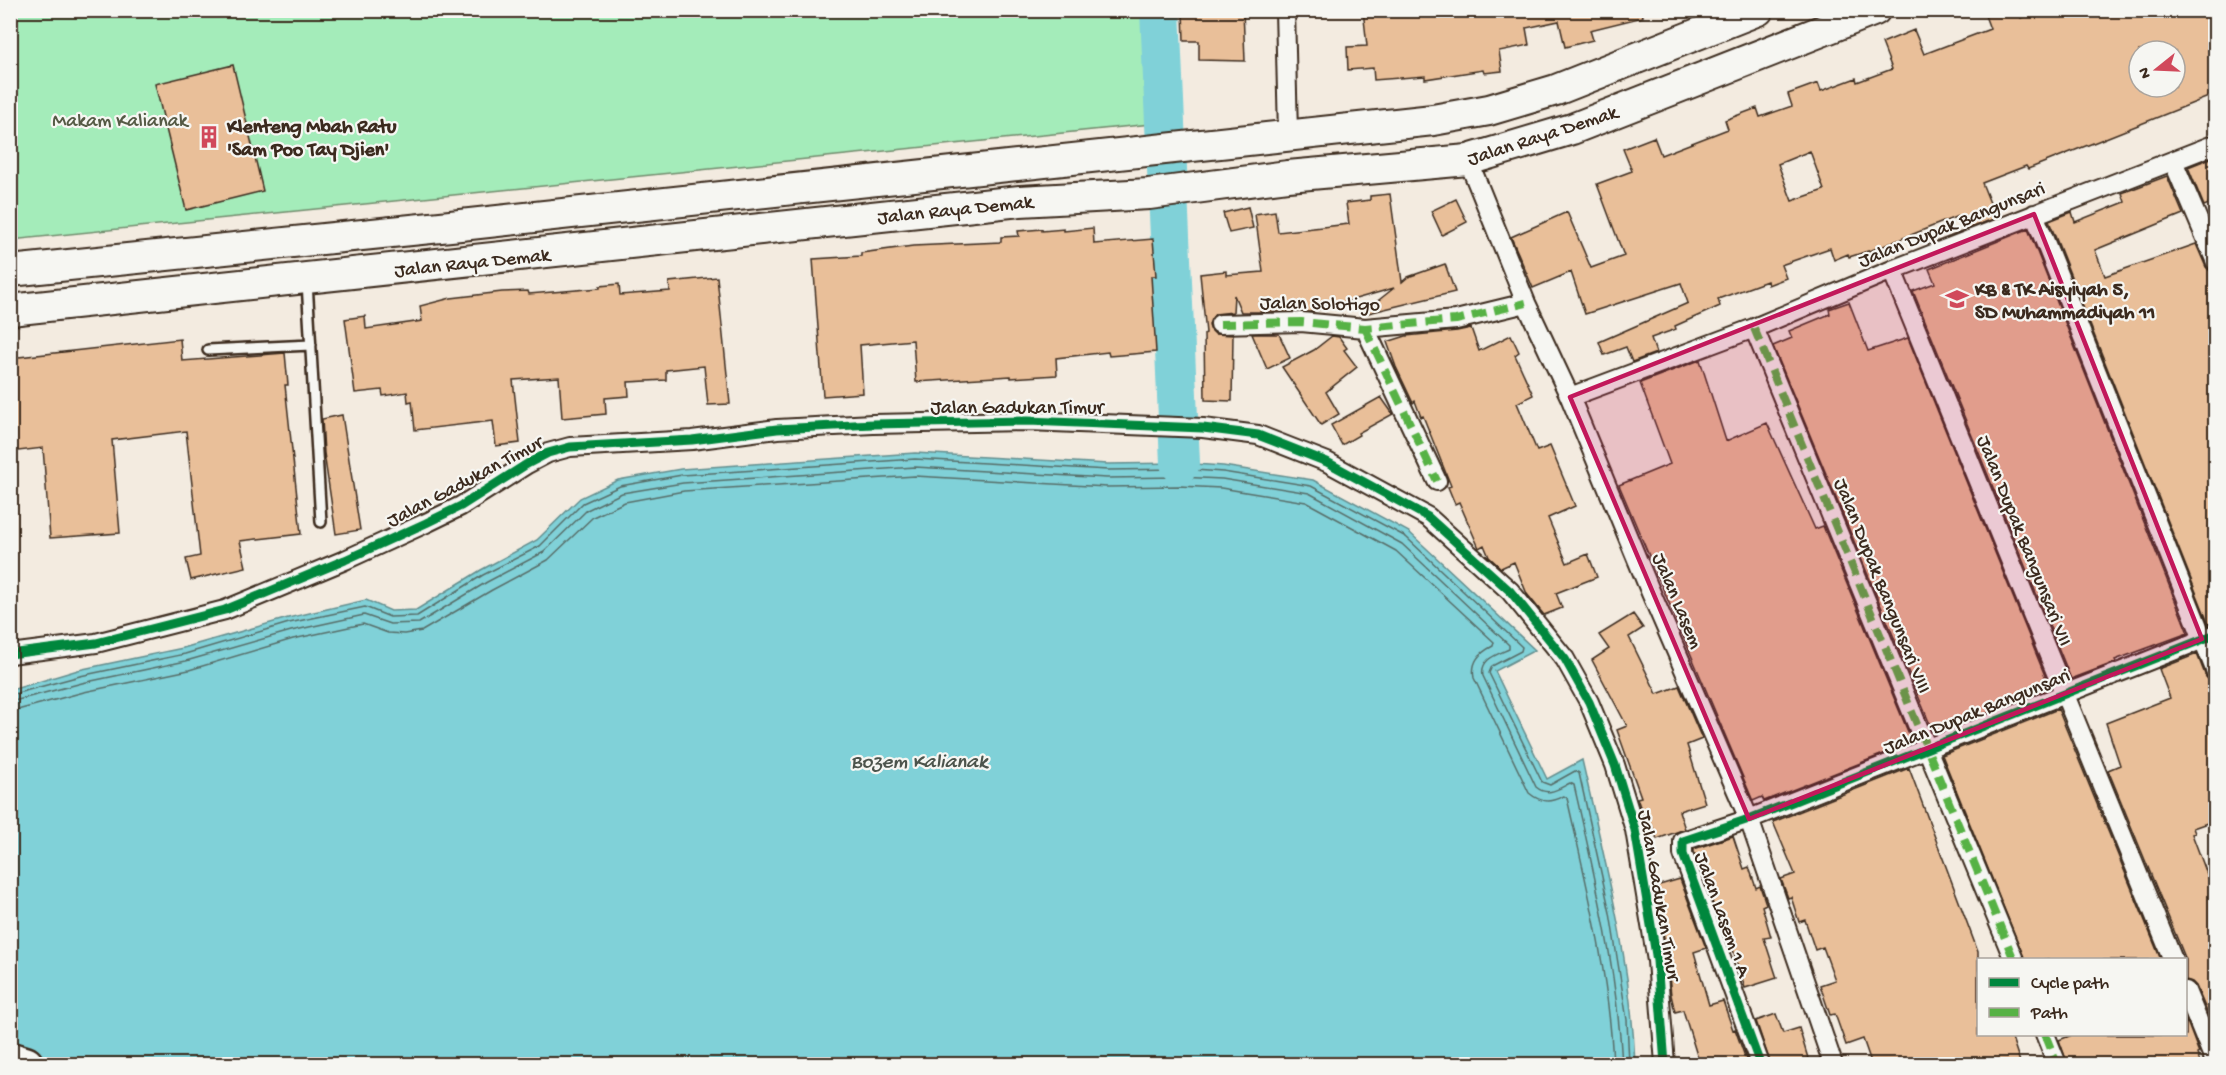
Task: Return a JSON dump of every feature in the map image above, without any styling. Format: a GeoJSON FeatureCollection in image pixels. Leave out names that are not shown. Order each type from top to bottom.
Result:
{"type":"FeatureCollection","features":[{"type":"Feature","properties":{"kind":"highway","name":"Jalan Raya Demak"},"geometry":{"type":"LineString","coordinates":[[10,270],[494,222],[1433,120],[1489,110],[1556,90],[1758,10]]}},
{"type":"Feature","properties":{"kind":"highway","name":"Jalan Raya Demak"},"geometry":{"type":"LineString","coordinates":[[10,310],[997,203],[1149,194],[1288,176],[1468,160],[1572,129],[1875,10]]}},
{"type":"Feature","properties":{"kind":"highway"},"geometry":{"type":"LineString","coordinates":[[994,167],[987,185],[997,203]]}},
{"type":"Feature","properties":{"kind":"highway"},"geometry":{"type":"LineString","coordinates":[[961,171],[968,178],[971,188],[971,198],[965,207]]}},
{"type":"Feature","properties":{"kind":"highway"},"geometry":{"type":"LineString","coordinates":[[10,1059],[26,1065]]}},
{"type":"Feature","properties":{"kind":"street"},"geometry":{"type":"LineString","coordinates":[[1285,10],[1288,134]]}},
{"type":"Feature","properties":{"kind":"street","name":"Jalan Dupak Bangunsari"},"geometry":{"type":"LineString","coordinates":[[1570,397],[1754,328],[1892,270],[2216,144]]}},
{"type":"Feature","properties":{"kind":"street","name":"Jalan Lasem"},"geometry":{"type":"LineString","coordinates":[[1468,160],[1526,303],[1570,397],[1651,593],[1749,819],[1833,1065]]}},
{"type":"Feature","properties":{"kind":"street"},"geometry":{"type":"LineString","coordinates":[[2173,161],[2216,262]]}},
{"type":"Feature","properties":{"kind":"street"},"geometry":{"type":"LineString","coordinates":[[2034,214],[2209,637],[2216,672]]}},
{"type":"Feature","properties":{"kind":"street","name":"Jalan Dupak Bangunsari VII"},"geometry":{"type":"LineString","coordinates":[[1892,270],[2172,958]]}},
{"type":"Feature","properties":{"kind":"street","name":"Jalan Solotigo"},"geometry":{"type":"LineString","coordinates":[[1220,324],[1300,322],[1365,328],[1456,320],[1526,303]]}},
{"type":"Feature","properties":{"kind":"street"},"geometry":{"type":"LineString","coordinates":[[1365,328],[1437,481]]}},
{"type":"Feature","properties":{"kind":"street","name":"Jalan Dupak Bangunsari VIII"},"geometry":{"type":"LineString","coordinates":[[1754,328],[2013,958]]}},
{"type":"Feature","properties":{"kind":"street","name":"Jalan Gadukan Timur"},"geometry":{"type":"LineString","coordinates":[[10,654],[96,643],[225,610],[426,523],[461,506],[548,453],[570,447],[692,440],[777,429],[873,424],[1028,421],[1203,428],[1258,435],[1327,462],[1428,517],[1510,591],[1565,659],[1589,702],[1611,754],[1635,830],[1657,961],[1665,1065]]}},
{"type":"Feature","properties":{"kind":"street","name":"Jalan Dupak Bangunsari"},"geometry":{"type":"LineString","coordinates":[[1749,819],[2209,637]]}},
{"type":"Feature","properties":{"kind":"street","name":"Jalan Lasem 1 A"},"geometry":{"type":"LineString","coordinates":[[1749,819],[1685,839],[1682,844],[1683,854],[1760,1065]]}},
{"type":"Feature","properties":{"kind":"street"},"geometry":{"type":"LineString","coordinates":[[2187,993],[2216,1064]]}},
{"type":"Feature","properties":{"kind":"street"},"geometry":{"type":"LineString","coordinates":[[2045,1036],[2057,1065]]}},
{"type":"Feature","properties":{"kind":"lane"},"geometry":{"type":"LineString","coordinates":[[307,278],[321,522]]}},
{"type":"Feature","properties":{"kind":"lane"},"geometry":{"type":"LineString","coordinates":[[208,350],[311,345]]}},
{"type":"Feature","properties":{"kind":"highlighted area"},"geometry":{"type":"Polygon","coordinates":[[[2034,214],[2202,639],[1749,819],[1570,397],[2034,214]]]}},
{"type":"Feature","properties":{"kind":"green space","name":"Makam Kalianak"},"geometry":{"type":"Polygon","coordinates":[[[11,11],[1142,11],[1151,124],[11,240],[11,11]]]}},
{"type":"Feature","properties":{"kind":"water","name":"Bozem Kalianak"},"geometry":{"type":"Polygon","coordinates":[[[915,453],[1108,464],[1180,463],[1223,466],[1313,480],[1409,532],[1535,650],[1495,671],[1547,779],[1582,760],[1623,949],[1633,1026],[1635,1064],[11,1064],[11,690],[78,670],[183,648],[288,618],[366,600],[391,611],[416,610],[481,570],[537,540],[580,498],[618,480],[681,469],[915,453]]]}},
{"type":"Feature","properties":{"kind":"building"},"geometry":{"type":"Polygon","coordinates":[[[1183,10],[1243,10],[1245,61],[1199,60],[1199,41],[1184,41],[1183,10]]]}},
{"type":"Feature","properties":{"kind":"building"},"geometry":{"type":"Polygon","coordinates":[[[1363,10],[1642,10],[1643,17],[1590,30],[1593,40],[1565,47],[1559,21],[1526,28],[1529,45],[1499,51],[1502,71],[1484,73],[1483,70],[1425,79],[1425,76],[1374,80],[1373,68],[1348,70],[1347,47],[1367,46],[1363,10]]]}},
{"type":"Feature","properties":{"kind":"building"},"geometry":{"type":"Polygon","coordinates":[[[1983,10],[2018,10],[2021,18],[2040,10],[2216,10],[2216,94],[2028,169],[2026,166],[1982,183],[1996,218],[1964,230],[1958,216],[1881,247],[1849,257],[1848,254],[1834,260],[1830,248],[1781,265],[1786,278],[1768,285],[1767,281],[1718,299],[1720,306],[1675,326],[1676,329],[1651,338],[1656,353],[1632,362],[1626,347],[1604,355],[1599,342],[1688,303],[1681,283],[1585,314],[1571,272],[1533,288],[1511,237],[1567,212],[1591,268],[1624,256],[1597,184],[1632,171],[1623,149],[1654,137],[1661,155],[1728,129],[1725,120],[1757,108],[1760,117],[1792,106],[1788,94],[1818,83],[1821,91],[1856,78],[1857,82],[1892,69],[1882,43],[1914,30],[1924,54],[1990,29],[1983,10]],[[1810,151],[1778,164],[1792,201],[1824,190],[1810,151]]]}},
{"type":"Feature","properties":{"kind":"building","name":"Klenteng Mbah Ratu 'Sam Poo Tay Djien'"},"geometry":{"type":"Polygon","coordinates":[[[233,65],[263,191],[186,210],[155,84],[233,65]]]}},
{"type":"Feature","properties":{"kind":"building"},"geometry":{"type":"Polygon","coordinates":[[[2216,156],[2216,201],[2204,206],[2188,167],[2216,156]]]}},
{"type":"Feature","properties":{"kind":"building"},"geometry":{"type":"Polygon","coordinates":[[[2167,176],[2183,214],[2095,250],[2105,276],[2196,244],[2206,267],[2216,273],[2216,623],[2209,625],[2049,221],[2072,212],[2075,222],[2125,202],[2122,193],[2167,176]]]}},
{"type":"Feature","properties":{"kind":"building"},"geometry":{"type":"Polygon","coordinates":[[[1390,194],[1402,282],[1408,277],[1445,264],[1455,292],[1360,315],[1394,288],[1310,312],[1241,312],[1234,295],[1233,312],[1215,314],[1209,324],[1215,334],[1233,335],[1232,401],[1205,400],[1204,334],[1206,333],[1200,274],[1226,271],[1226,275],[1263,272],[1255,214],[1275,211],[1278,232],[1349,224],[1346,203],[1370,200],[1370,196],[1390,194]]]}},
{"type":"Feature","properties":{"kind":"building"},"geometry":{"type":"Polygon","coordinates":[[[1456,199],[1467,222],[1442,235],[1431,211],[1456,199]]]}},
{"type":"Feature","properties":{"kind":"building"},"geometry":{"type":"Polygon","coordinates":[[[1248,207],[1253,228],[1229,233],[1223,213],[1248,207]]]}},
{"type":"Feature","properties":{"kind":"building"},"geometry":{"type":"Polygon","coordinates":[[[1093,228],[1094,244],[1153,239],[1156,276],[1151,276],[1156,352],[1109,356],[1108,352],[1056,358],[1057,375],[916,382],[913,340],[860,345],[863,393],[823,396],[813,259],[861,256],[861,253],[913,246],[1001,242],[1001,237],[1019,236],[1018,231],[1064,229],[1064,231],[1093,228]]]}},
{"type":"Feature","properties":{"kind":"building"},"geometry":{"type":"Polygon","coordinates":[[[2028,229],[2188,633],[2071,679],[1913,291],[1935,283],[1929,269],[2028,229]]]}},
{"type":"Feature","properties":{"kind":"building"},"geometry":{"type":"Polygon","coordinates":[[[717,277],[730,404],[708,405],[704,366],[666,370],[666,380],[628,382],[629,396],[605,398],[606,414],[562,418],[559,377],[513,380],[520,443],[496,446],[493,421],[415,430],[412,401],[408,402],[407,392],[383,396],[382,390],[355,393],[345,319],[365,316],[366,329],[422,321],[420,306],[451,298],[502,292],[528,291],[529,294],[600,288],[600,286],[619,284],[620,295],[670,291],[669,282],[717,277]]]}},
{"type":"Feature","properties":{"kind":"building"},"geometry":{"type":"Polygon","coordinates":[[[1849,302],[1868,351],[1908,338],[2050,688],[1934,734],[1773,346],[1792,338],[1789,331],[1830,314],[1829,309],[1849,302]]]}},
{"type":"Feature","properties":{"kind":"building"},"geometry":{"type":"Polygon","coordinates":[[[1471,328],[1479,351],[1511,335],[1519,352],[1515,355],[1533,395],[1517,403],[1537,451],[1550,446],[1575,506],[1548,518],[1567,563],[1588,554],[1597,577],[1556,593],[1562,608],[1544,615],[1527,594],[1514,562],[1501,568],[1489,557],[1484,545],[1479,548],[1459,502],[1455,504],[1448,487],[1451,486],[1423,416],[1421,417],[1415,401],[1413,403],[1387,342],[1406,336],[1471,328]]]}},
{"type":"Feature","properties":{"kind":"building"},"geometry":{"type":"Polygon","coordinates":[[[1252,334],[1279,334],[1290,358],[1267,369],[1252,334]]]}},
{"type":"Feature","properties":{"kind":"building"},"geometry":{"type":"Polygon","coordinates":[[[1332,336],[1339,337],[1347,348],[1344,350],[1357,367],[1326,392],[1339,414],[1321,425],[1282,367],[1314,350],[1332,336]]]}},
{"type":"Feature","properties":{"kind":"building"},"geometry":{"type":"Polygon","coordinates":[[[180,339],[182,361],[285,353],[288,385],[285,385],[301,534],[240,541],[246,567],[191,580],[186,559],[200,556],[186,431],[112,440],[120,533],[50,538],[43,448],[10,452],[10,358],[180,339]]]}},
{"type":"Feature","properties":{"kind":"building"},"geometry":{"type":"Polygon","coordinates":[[[1700,360],[1726,441],[1767,423],[1815,529],[1823,526],[1911,739],[1899,744],[1901,747],[1764,801],[1762,797],[1753,801],[1619,485],[1670,464],[1640,383],[1700,360]]]}},
{"type":"Feature","properties":{"kind":"building"},"geometry":{"type":"Polygon","coordinates":[[[1381,397],[1393,414],[1358,433],[1359,435],[1342,445],[1331,425],[1381,397]]]}},
{"type":"Feature","properties":{"kind":"building"},"geometry":{"type":"Polygon","coordinates":[[[342,415],[360,530],[336,534],[324,453],[322,419],[342,415]]]}},
{"type":"Feature","properties":{"kind":"building"},"geometry":{"type":"Polygon","coordinates":[[[1633,614],[1643,628],[1629,637],[1657,694],[1679,686],[1702,739],[1687,745],[1705,803],[1679,811],[1685,829],[1657,839],[1651,823],[1646,824],[1637,798],[1641,797],[1617,730],[1627,726],[1592,660],[1609,649],[1599,635],[1633,614]]]}},
{"type":"Feature","properties":{"kind":"building"},"geometry":{"type":"Polygon","coordinates":[[[2197,654],[2206,677],[2216,683],[2216,820],[2193,828],[2195,833],[2192,834],[2216,898],[2216,1033],[2196,986],[2187,980],[2187,958],[2108,770],[2120,765],[2106,723],[2170,698],[2159,669],[2197,654]]]}},
{"type":"Feature","properties":{"kind":"building"},"geometry":{"type":"Polygon","coordinates":[[[2058,709],[2160,958],[2024,958],[1942,755],[2058,709]]]}},
{"type":"Feature","properties":{"kind":"building"},"geometry":{"type":"Polygon","coordinates":[[[1909,768],[1978,952],[1977,1036],[2011,1036],[2021,1065],[1872,1065],[1863,1039],[1846,1045],[1835,1014],[1830,1015],[1820,985],[1835,980],[1823,947],[1815,950],[1805,920],[1799,922],[1791,897],[1788,898],[1781,879],[1795,874],[1773,822],[1909,768]]]}},
{"type":"Feature","properties":{"kind":"building"},"geometry":{"type":"Polygon","coordinates":[[[1733,836],[1744,869],[1749,867],[1756,888],[1760,886],[1766,904],[1762,906],[1771,937],[1764,938],[1777,978],[1745,988],[1730,940],[1727,942],[1694,852],[1694,849],[1733,836]]]}},
{"type":"Feature","properties":{"kind":"building"},"geometry":{"type":"Polygon","coordinates":[[[1680,879],[1706,948],[1694,952],[1709,1005],[1723,1001],[1748,1065],[1700,1065],[1683,1010],[1675,1012],[1669,976],[1673,976],[1668,963],[1656,886],[1680,879]]]}},
{"type":"Feature","properties":{"kind":"building"},"geometry":{"type":"Polygon","coordinates":[[[1776,1014],[1783,1033],[1799,1028],[1810,1065],[1771,1065],[1756,1021],[1776,1014]]]}},
{"type":"Feature","properties":{"kind":"building"},"geometry":{"type":"Polygon","coordinates":[[[2187,1022],[2201,1065],[2068,1065],[2059,1040],[2069,1036],[2187,1036],[2187,1022]]]}},
{"type":"Feature","properties":{"kind":"waterway"},"geometry":{"type":"LineString","coordinates":[[1160,10],[1180,463]]}},
{"type":"Feature","properties":{"kind":"marked path"},"geometry":{"type":"LineString","coordinates":[[1220,324],[1301,322],[1365,328],[1456,320],[1526,303]]}},
{"type":"Feature","properties":{"kind":"marked path"},"geometry":{"type":"LineString","coordinates":[[1365,328],[1437,481]]}},
{"type":"Feature","properties":{"kind":"marked path"},"geometry":{"type":"LineString","coordinates":[[1754,328],[2013,958]]}},
{"type":"Feature","properties":{"kind":"marked path"},"geometry":{"type":"LineString","coordinates":[[2046,1036],[2057,1064]]}},
{"type":"Feature","properties":{"kind":"cycle path"},"geometry":{"type":"LineString","coordinates":[[10,654],[96,643],[225,610],[426,523],[461,506],[527,464],[548,453],[570,447],[692,440],[777,429],[873,424],[1028,421],[1203,428],[1258,435],[1327,462],[1428,517],[1510,591],[1565,659],[1589,702],[1615,765],[1635,830],[1657,961],[1665,1064]]}},
{"type":"Feature","properties":{"kind":"cycle path"},"geometry":{"type":"LineString","coordinates":[[1760,1064],[1683,854],[1683,841],[1749,819],[2216,634]]}},
{"type":"Feature","properties":{"kind":"place","name":"Klenteng Mbah Ratu 'Sam Poo Tay Djien'"},"geometry":{"type":"Point","coordinates":[209,137]}},
{"type":"Feature","properties":{"kind":"place","name":"KB & TK Aisyiyah 5, SD Muhammadiyah 11"},"geometry":{"type":"Point","coordinates":[1957,299]}}]}
